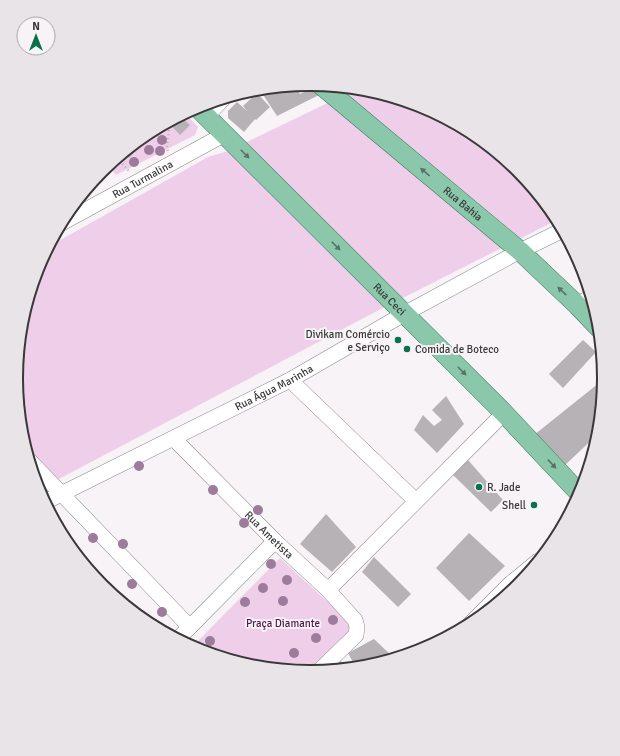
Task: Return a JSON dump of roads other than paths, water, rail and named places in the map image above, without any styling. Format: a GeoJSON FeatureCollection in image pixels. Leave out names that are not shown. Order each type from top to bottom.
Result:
{"type":"FeatureCollection","features":[{"type":"Feature","properties":{"kind":"main road","name":"Rua Bahia"},"geometry":{"type":"LineString","coordinates":[[330,92],[520,251],[584,301]]}},
{"type":"Feature","properties":{"kind":"main road","name":"Rua Ceci"},"geometry":{"type":"LineString","coordinates":[[201,112],[225,134],[504,413],[573,492]]}},
{"type":"Feature","properties":{"kind":"street","name":"Rua Turmalina"},"geometry":{"type":"LineString","coordinates":[[72,217],[225,134]]}},
{"type":"Feature","properties":{"kind":"street","name":"Rua Água Marinha"},"geometry":{"type":"LineString","coordinates":[[50,499],[290,380],[404,314],[557,232]]}},
{"type":"Feature","properties":{"kind":"street"},"geometry":{"type":"LineString","coordinates":[[290,380],[416,501]]}},
{"type":"Feature","properties":{"kind":"street"},"geometry":{"type":"LineString","coordinates":[[328,590],[504,413]]}},
{"type":"Feature","properties":{"kind":"street","name":"Rua Ametista"},"geometry":{"type":"LineString","coordinates":[[174,439],[275,541],[328,590],[355,620],[357,627],[356,635],[326,664]]}},
{"type":"Feature","properties":{"kind":"street"},"geometry":{"type":"LineString","coordinates":[[38,469],[190,627]]}},
{"type":"Feature","properties":{"kind":"street"},"geometry":{"type":"LineString","coordinates":[[182,635],[275,541]]}},
{"type":"Feature","properties":{"kind":"place","name":"Divikam Comércio e Serviço"},"geometry":{"type":"Point","coordinates":[398,340]}},
{"type":"Feature","properties":{"kind":"place","name":"Comida de Boteco"},"geometry":{"type":"Point","coordinates":[407,349]}},
{"type":"Feature","properties":{"kind":"place","name":"R. Jade"},"geometry":{"type":"Point","coordinates":[479,487]}},
{"type":"Feature","properties":{"kind":"place","name":"Shell"},"geometry":{"type":"Point","coordinates":[534,505]}},
{"type":"Feature","properties":{"kind":"park label","name":"Praça Diamante"},"geometry":{"type":"Point","coordinates":[283,623]}}]}
